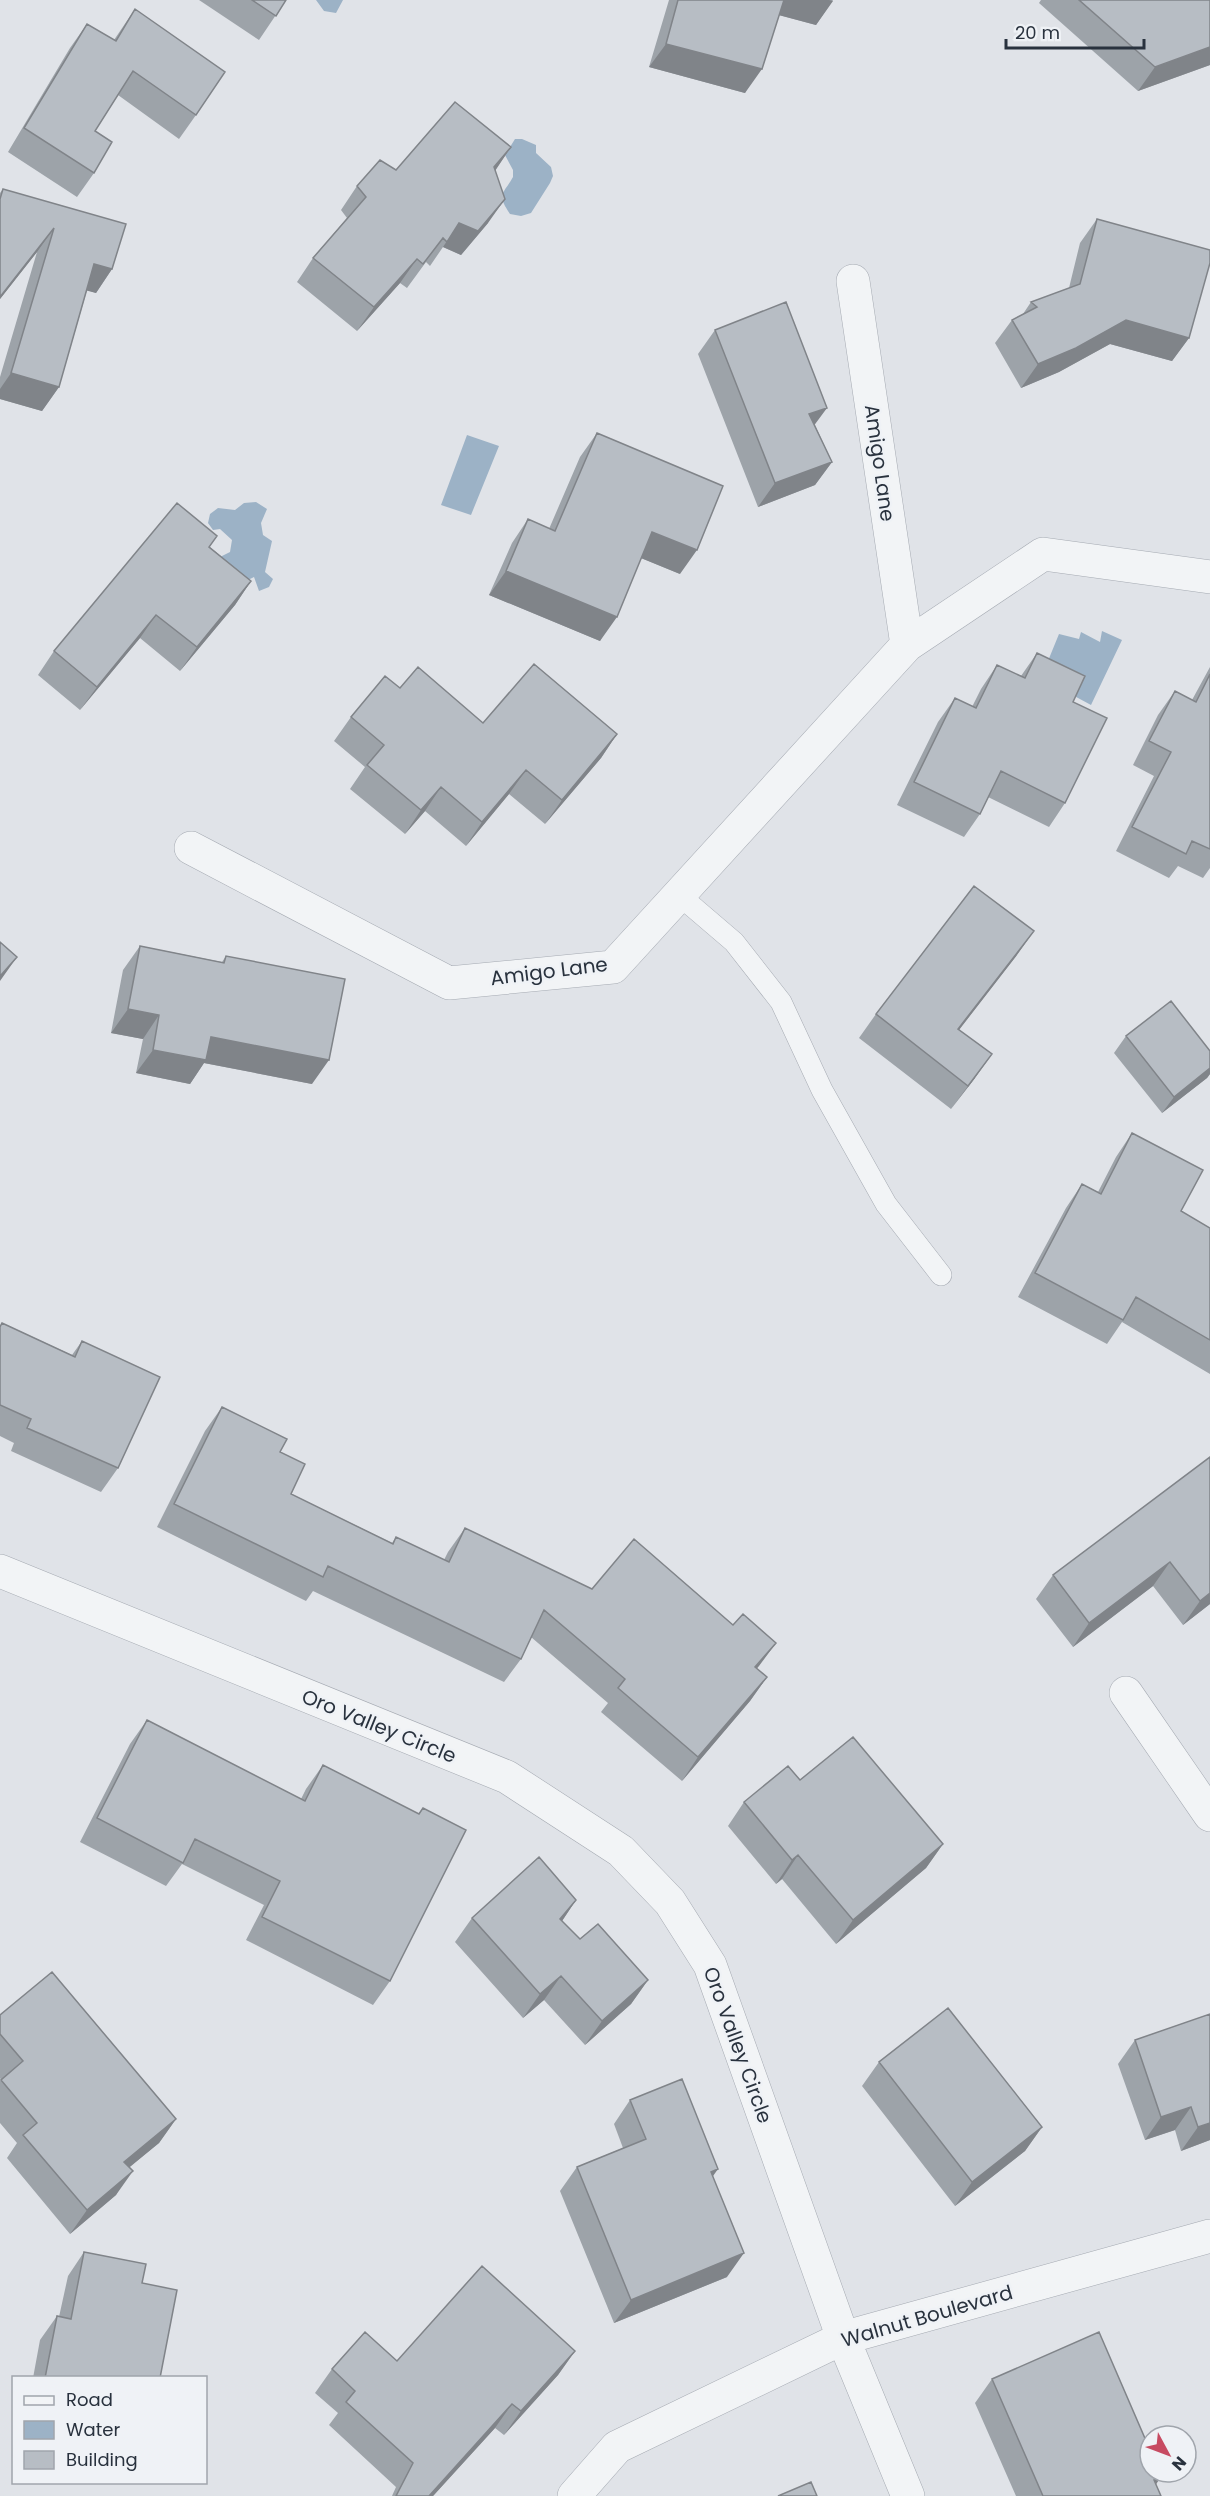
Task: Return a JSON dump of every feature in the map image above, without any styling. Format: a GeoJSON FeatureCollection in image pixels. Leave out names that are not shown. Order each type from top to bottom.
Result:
{"type":"FeatureCollection","features":[{"type":"Feature","properties":{"kind":"street","name":"Amigo Lane"},"geometry":{"type":"LineString","coordinates":[[853,281],[907,645]]}},
{"type":"Feature","properties":{"kind":"street","name":"Amigo Lane"},"geometry":{"type":"LineString","coordinates":[[191,848],[449,983],[613,967],[907,645],[1043,554],[1210,577]]}},
{"type":"Feature","properties":{"kind":"street","name":"Oro Valley Circle"},"geometry":{"type":"LineString","coordinates":[[0,1571],[507,1778],[621,1851],[670,1902],[710,1965],[843,2338],[908,2496]]}},
{"type":"Feature","properties":{"kind":"street"},"geometry":{"type":"LineString","coordinates":[[1126,1693],[1210,1815]]}},
{"type":"Feature","properties":{"kind":"street","name":"Walnut Boulevard"},"geometry":{"type":"LineString","coordinates":[[574,2496],[617,2447],[843,2338],[1210,2236]]}},
{"type":"Feature","properties":{"kind":"lane"},"geometry":{"type":"LineString","coordinates":[[679,895],[734,942],[781,1002],[822,1090],[886,1204],[941,1275]]}},
{"type":"Feature","properties":{"kind":"water"},"geometry":{"type":"Polygon","coordinates":[[[316,0],[343,0],[336,13],[324,11],[316,0]]]}},
{"type":"Feature","properties":{"kind":"water"},"geometry":{"type":"Polygon","coordinates":[[[515,139],[522,139],[536,145],[536,153],[551,167],[553,176],[531,213],[521,216],[510,214],[502,198],[502,194],[513,177],[513,170],[505,155],[515,139]]]}},
{"type":"Feature","properties":{"kind":"water"},"geometry":{"type":"Polygon","coordinates":[[[467,435],[499,446],[471,515],[441,505],[467,435]]]}},
{"type":"Feature","properties":{"kind":"water"},"geometry":{"type":"Polygon","coordinates":[[[256,502],[267,509],[261,523],[263,535],[272,541],[265,572],[273,579],[269,587],[259,591],[254,577],[242,583],[222,561],[222,556],[230,552],[232,540],[220,529],[213,530],[208,523],[210,514],[218,508],[235,510],[244,503],[256,502]]]}},
{"type":"Feature","properties":{"kind":"water"},"geometry":{"type":"Polygon","coordinates":[[[1102,631],[1122,640],[1091,705],[1041,678],[1059,634],[1079,639],[1081,632],[1100,642],[1102,631]]]}},
{"type":"Feature","properties":{"kind":"building"},"geometry":{"type":"Polygon","coordinates":[[[252,0],[286,0],[276,16],[252,0]]]}},
{"type":"Feature","properties":{"kind":"building"},"geometry":{"type":"Polygon","coordinates":[[[678,0],[784,0],[762,69],[666,44],[678,0]]]}},
{"type":"Feature","properties":{"kind":"building"},"geometry":{"type":"Polygon","coordinates":[[[1079,0],[1210,0],[1210,47],[1155,67],[1079,0]]]}},
{"type":"Feature","properties":{"kind":"building"},"geometry":{"type":"Polygon","coordinates":[[[135,9],[225,72],[196,115],[133,71],[95,131],[112,142],[94,173],[24,128],[87,24],[116,41],[135,9]]]}},
{"type":"Feature","properties":{"kind":"building"},"geometry":{"type":"Polygon","coordinates":[[[455,102],[511,147],[494,167],[505,199],[478,231],[459,223],[447,242],[443,238],[423,264],[417,259],[374,307],[313,258],[366,197],[357,186],[380,160],[396,170],[455,102]]]}},
{"type":"Feature","properties":{"kind":"building"},"geometry":{"type":"Polygon","coordinates":[[[3,189],[126,224],[112,269],[94,264],[59,387],[11,373],[54,228],[0,297],[0,199],[3,189]]]}},
{"type":"Feature","properties":{"kind":"building"},"geometry":{"type":"Polygon","coordinates":[[[1097,219],[1210,250],[1210,263],[1189,338],[1126,320],[1076,348],[1038,364],[1012,320],[1037,307],[1031,302],[1080,284],[1097,219]]]}},
{"type":"Feature","properties":{"kind":"building"},"geometry":{"type":"Polygon","coordinates":[[[786,302],[827,408],[809,414],[832,462],[775,483],[715,330],[786,302]]]}},
{"type":"Feature","properties":{"kind":"building"},"geometry":{"type":"Polygon","coordinates":[[[597,433],[723,486],[697,550],[652,532],[617,617],[506,571],[528,519],[555,531],[597,433]]]}},
{"type":"Feature","properties":{"kind":"building"},"geometry":{"type":"Polygon","coordinates":[[[177,503],[217,536],[209,547],[251,581],[197,647],[156,615],[97,687],[54,651],[177,503]]]}},
{"type":"Feature","properties":{"kind":"building"},"geometry":{"type":"Polygon","coordinates":[[[1037,653],[1085,676],[1073,702],[1107,718],[1065,803],[1001,771],[980,814],[914,782],[955,698],[976,708],[997,665],[1025,678],[1037,653]]]}},
{"type":"Feature","properties":{"kind":"building"},"geometry":{"type":"Polygon","coordinates":[[[534,664],[617,734],[562,800],[526,770],[482,822],[441,787],[421,810],[367,765],[384,745],[351,717],[385,676],[400,688],[418,667],[483,723],[534,664]]]}},
{"type":"Feature","properties":{"kind":"building"},"geometry":{"type":"Polygon","coordinates":[[[1210,674],[1210,849],[1192,841],[1186,854],[1132,827],[1171,752],[1149,741],[1175,691],[1196,702],[1210,674]]]}},
{"type":"Feature","properties":{"kind":"building"},"geometry":{"type":"Polygon","coordinates":[[[974,886],[1034,931],[958,1029],[992,1054],[968,1086],[876,1014],[974,886]]]}},
{"type":"Feature","properties":{"kind":"building"},"geometry":{"type":"Polygon","coordinates":[[[0,942],[17,957],[0,976],[0,942]]]}},
{"type":"Feature","properties":{"kind":"building"},"geometry":{"type":"Polygon","coordinates":[[[140,946],[224,963],[226,956],[345,979],[329,1060],[211,1037],[206,1060],[153,1050],[159,1015],[128,1009],[140,946]]]}},
{"type":"Feature","properties":{"kind":"building"},"geometry":{"type":"Polygon","coordinates":[[[1171,1001],[1210,1051],[1210,1068],[1174,1097],[1126,1036],[1171,1001]]]}},
{"type":"Feature","properties":{"kind":"building"},"geometry":{"type":"Polygon","coordinates":[[[1132,1133],[1203,1170],[1181,1211],[1210,1228],[1210,1340],[1136,1297],[1123,1320],[1035,1273],[1082,1184],[1101,1194],[1132,1133]]]}},
{"type":"Feature","properties":{"kind":"building"},"geometry":{"type":"Polygon","coordinates":[[[2,1323],[75,1357],[82,1341],[160,1377],[118,1468],[27,1428],[31,1419],[0,1405],[0,1327],[2,1323]]]}},
{"type":"Feature","properties":{"kind":"building"},"geometry":{"type":"Polygon","coordinates":[[[222,1407],[287,1439],[280,1452],[305,1464],[291,1494],[393,1544],[396,1537],[449,1562],[465,1528],[592,1589],[634,1539],[733,1625],[743,1614],[776,1643],[755,1667],[767,1677],[698,1757],[618,1688],[625,1679],[544,1610],[521,1659],[328,1566],[323,1577],[174,1504],[222,1407]]]}},
{"type":"Feature","properties":{"kind":"building"},"geometry":{"type":"Polygon","coordinates":[[[1210,1457],[1210,1593],[1200,1601],[1170,1562],[1089,1623],[1053,1575],[1210,1457]]]}},
{"type":"Feature","properties":{"kind":"building"},"geometry":{"type":"Polygon","coordinates":[[[147,1720],[305,1801],[323,1765],[419,1814],[423,1808],[466,1830],[390,1981],[262,1917],[280,1881],[195,1839],[183,1863],[97,1818],[147,1720]]]}},
{"type":"Feature","properties":{"kind":"building"},"geometry":{"type":"Polygon","coordinates":[[[853,1737],[943,1844],[853,1920],[798,1855],[792,1860],[744,1802],[788,1766],[800,1780],[853,1737]]]}},
{"type":"Feature","properties":{"kind":"building"},"geometry":{"type":"Polygon","coordinates":[[[539,1857],[576,1900],[560,1919],[580,1939],[598,1924],[648,1980],[602,2021],[561,1976],[540,1994],[472,1918],[539,1857]]]}},
{"type":"Feature","properties":{"kind":"building"},"geometry":{"type":"Polygon","coordinates":[[[52,1972],[176,2119],[124,2162],[133,2171],[87,2210],[23,2135],[37,2123],[1,2080],[23,2061],[0,2034],[0,2015],[52,1972]]]}},
{"type":"Feature","properties":{"kind":"building"},"geometry":{"type":"Polygon","coordinates":[[[948,2008],[1042,2127],[972,2182],[879,2062],[948,2008]]]}},
{"type":"Feature","properties":{"kind":"building"},"geometry":{"type":"Polygon","coordinates":[[[1210,2014],[1210,2123],[1198,2127],[1191,2107],[1161,2117],[1135,2040],[1210,2014]]]}},
{"type":"Feature","properties":{"kind":"building"},"geometry":{"type":"Polygon","coordinates":[[[682,2079],[718,2169],[711,2172],[744,2253],[631,2300],[577,2167],[646,2139],[630,2100],[682,2079]]]}},
{"type":"Feature","properties":{"kind":"building"},"geometry":{"type":"Polygon","coordinates":[[[84,2252],[146,2264],[142,2283],[177,2290],[160,2376],[45,2376],[57,2316],[71,2319],[84,2252]]]}},
{"type":"Feature","properties":{"kind":"building"},"geometry":{"type":"Polygon","coordinates":[[[482,2266],[575,2351],[521,2411],[512,2404],[429,2496],[396,2496],[413,2463],[346,2402],[355,2391],[332,2369],[365,2332],[397,2361],[482,2266]]]}},
{"type":"Feature","properties":{"kind":"building"},"geometry":{"type":"Polygon","coordinates":[[[1099,2332],[1139,2424],[1138,2484],[1156,2484],[1161,2496],[1043,2496],[992,2379],[1099,2332]]]}},
{"type":"Feature","properties":{"kind":"building"},"geometry":{"type":"Polygon","coordinates":[[[811,2482],[817,2496],[778,2496],[811,2482]]]}}]}
